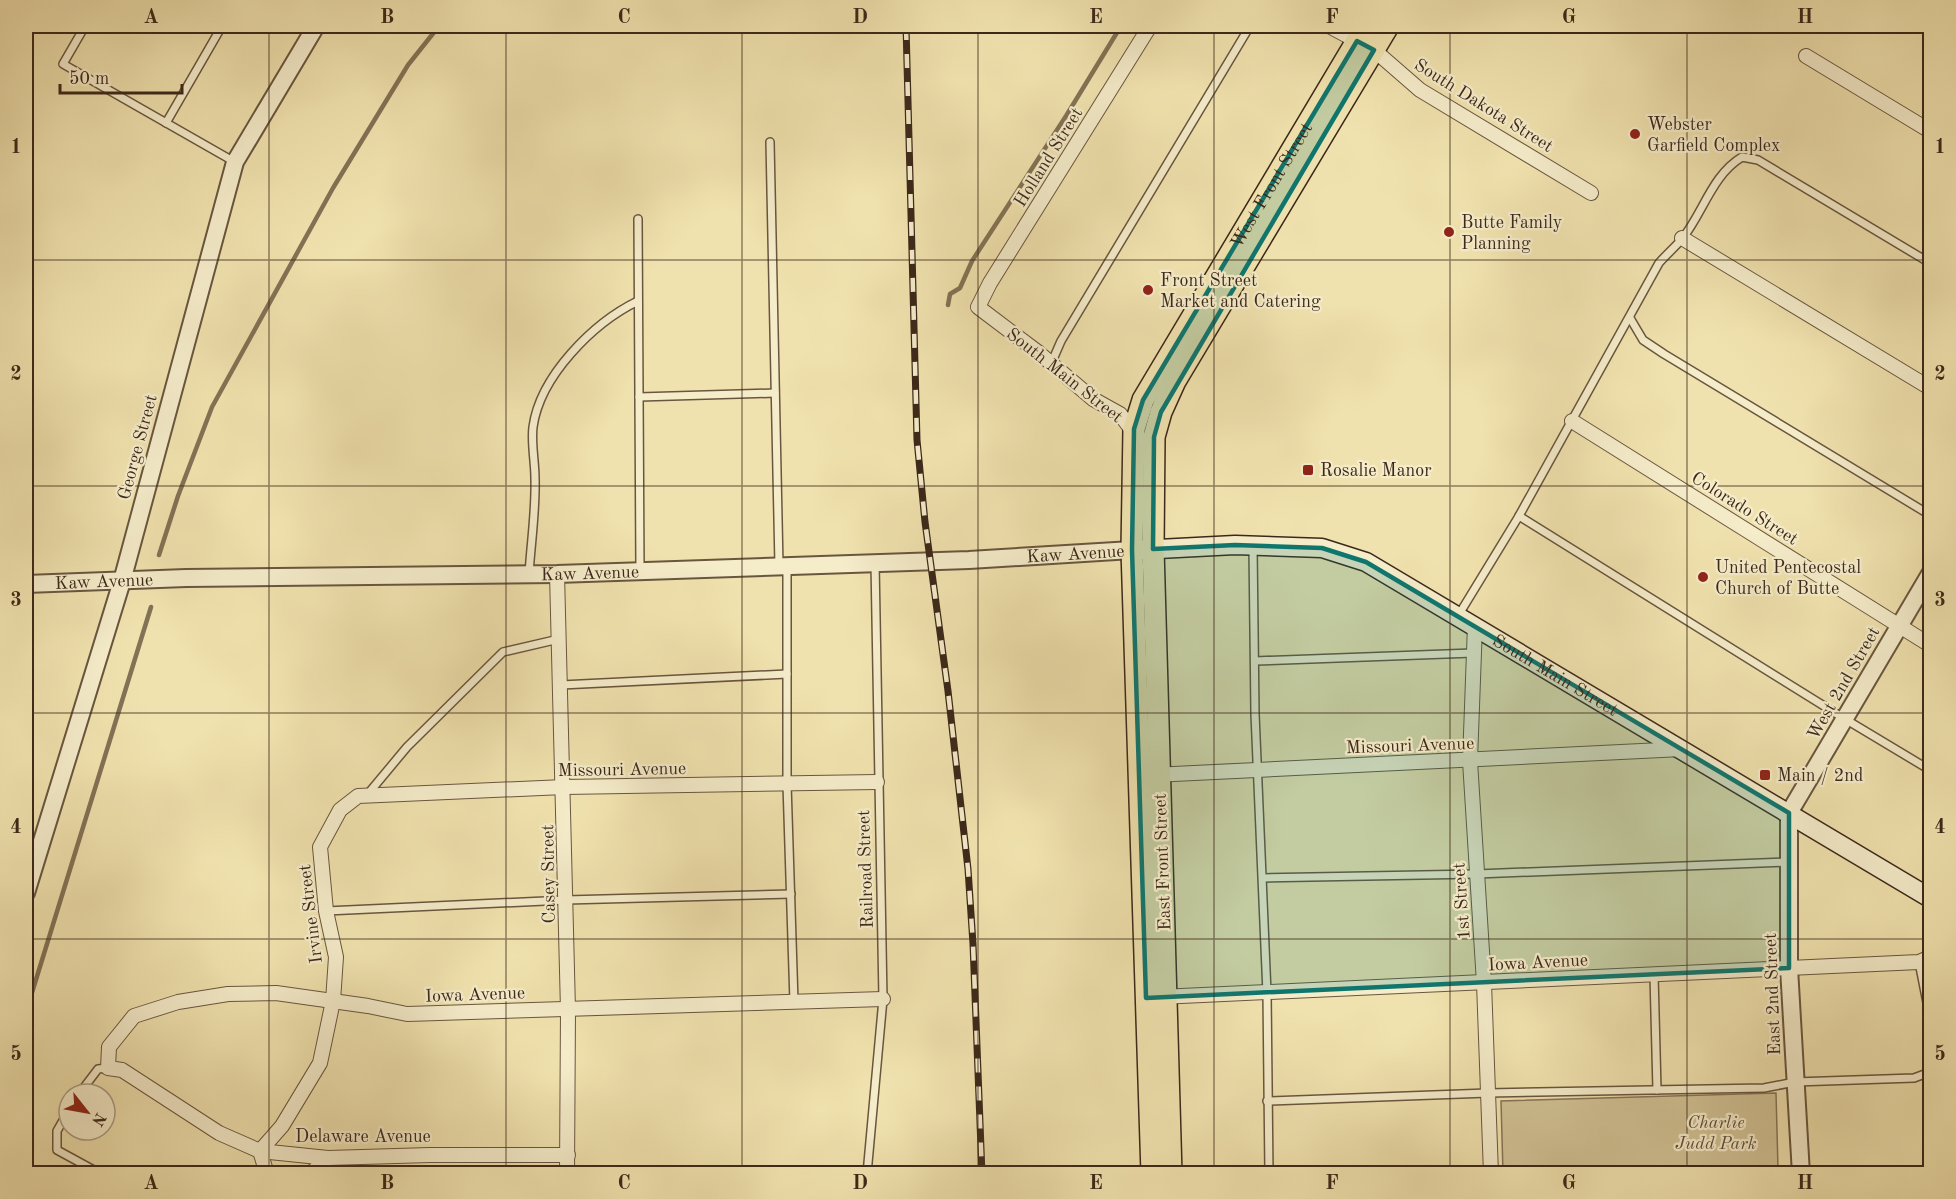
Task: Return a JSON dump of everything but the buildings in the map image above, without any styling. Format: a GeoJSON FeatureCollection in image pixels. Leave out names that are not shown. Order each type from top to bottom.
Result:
{"type":"FeatureCollection","features":[{"type":"Feature","properties":{"kind":"main road","name":"West Front Street"},"geometry":{"type":"LineString","coordinates":[[1132,550],[1144,435],[1161,412],[1175,381],[1365,39],[1388,26]]}},
{"type":"Feature","properties":{"kind":"main road","name":"West Front Street"},"geometry":{"type":"LineString","coordinates":[[1144,435],[1153,549]]}},
{"type":"Feature","properties":{"kind":"main road","name":"South Main Street"},"geometry":{"type":"LineString","coordinates":[[1153,549],[1253,545],[1322,548],[1366,562],[1930,898]]}},
{"type":"Feature","properties":{"kind":"main road","name":"Kaw Avenue"},"geometry":{"type":"LineString","coordinates":[[1132,550],[1153,549]]}},
{"type":"Feature","properties":{"kind":"main road","name":"East Front Street"},"geometry":{"type":"LineString","coordinates":[[1149,775],[1153,549]]}},
{"type":"Feature","properties":{"kind":"main road","name":"East Front Street"},"geometry":{"type":"LineString","coordinates":[[1132,550],[1149,775],[1156,997],[1171,1173]]}},
{"type":"Feature","properties":{"kind":"main road","name":"East Front Street"},"geometry":{"type":"LineString","coordinates":[[1152,1173],[1156,997]]}},
{"type":"Feature","properties":{"kind":"street","name":"George Street"},"geometry":{"type":"LineString","coordinates":[[26,893],[122,581],[235,162],[316,26]]}},
{"type":"Feature","properties":{"kind":"street","name":"Holland Street"},"geometry":{"type":"LineString","coordinates":[[978,307],[990,283],[1150,26]]}},
{"type":"Feature","properties":{"kind":"street","name":"South Dakota Street"},"geometry":{"type":"LineString","coordinates":[[1329,26],[1365,39],[1420,90],[1591,193]]}},
{"type":"Feature","properties":{"kind":"street"},"geometry":{"type":"LineString","coordinates":[[1806,56],[1930,130]]}},
{"type":"Feature","properties":{"kind":"street"},"geometry":{"type":"LineString","coordinates":[[1682,238],[1930,388]]}},
{"type":"Feature","properties":{"kind":"street","name":"South Main Street"},"geometry":{"type":"LineString","coordinates":[[978,307],[1093,399],[1120,414],[1144,435]]}},
{"type":"Feature","properties":{"kind":"street","name":"Colorado Street"},"geometry":{"type":"LineString","coordinates":[[1572,421],[1930,645]]}},
{"type":"Feature","properties":{"kind":"street","name":"Kaw Avenue"},"geometry":{"type":"LineString","coordinates":[[26,584],[186,578],[557,574],[969,560],[1132,550]]}},
{"type":"Feature","properties":{"kind":"street","name":"Casey Street"},"geometry":{"type":"LineString","coordinates":[[557,574],[568,1010],[567,1173]]}},
{"type":"Feature","properties":{"kind":"street","name":"West 2nd Street"},"geometry":{"type":"LineString","coordinates":[[1789,813],[1930,574]]}},
{"type":"Feature","properties":{"kind":"street","name":"1st Street"},"geometry":{"type":"LineString","coordinates":[[1475,625],[1470,761],[1484,983],[1491,1173]]}},
{"type":"Feature","properties":{"kind":"street","name":"Missouri Avenue"},"geometry":{"type":"LineString","coordinates":[[1149,775],[1682,749]]}},
{"type":"Feature","properties":{"kind":"street","name":"Missouri Avenue"},"geometry":{"type":"LineString","coordinates":[[367,795],[564,788],[877,782]]}},
{"type":"Feature","properties":{"kind":"street","name":"Irvine Street"},"geometry":{"type":"LineString","coordinates":[[260,1151],[282,1126],[320,1063],[333,1001],[336,957],[326,911],[320,847],[340,810],[358,795],[367,795]]}},
{"type":"Feature","properties":{"kind":"street","name":"East 2nd Street"},"geometry":{"type":"LineString","coordinates":[[1789,813],[1789,968],[1801,1173]]}},
{"type":"Feature","properties":{"kind":"street","name":"Iowa Avenue"},"geometry":{"type":"LineString","coordinates":[[1156,997],[1654,975],[1925,960]]}},
{"type":"Feature","properties":{"kind":"street","name":"Iowa Avenue"},"geometry":{"type":"LineString","coordinates":[[108,1068],[109,1047],[134,1016],[178,1002],[228,994],[276,993],[407,1014],[883,999]]}},
{"type":"Feature","properties":{"kind":"street","name":"Delaware Avenue"},"geometry":{"type":"LineString","coordinates":[[108,1068],[122,1071],[219,1133],[260,1151],[328,1158],[568,1155]]}},
{"type":"Feature","properties":{"kind":"street"},"geometry":{"type":"LineString","coordinates":[[260,1151],[267,1173]]}},
{"type":"Feature","properties":{"kind":"street"},"geometry":{"type":"LineString","coordinates":[[310,1173],[328,1158]]}},
{"type":"Feature","properties":{"kind":"lane"},"geometry":{"type":"LineString","coordinates":[[85,26],[63,63],[235,162]]}},
{"type":"Feature","properties":{"kind":"lane"},"geometry":{"type":"LineString","coordinates":[[166,123],[222,26]]}},
{"type":"Feature","properties":{"kind":"lane"},"geometry":{"type":"LineString","coordinates":[[1051,364],[1061,341],[1251,26]]}},
{"type":"Feature","properties":{"kind":"lane"},"geometry":{"type":"LineString","coordinates":[[770,142],[775,393],[787,674],[787,784],[794,1002]]}},
{"type":"Feature","properties":{"kind":"lane"},"geometry":{"type":"LineString","coordinates":[[1458,616],[1519,516],[1659,262],[1682,238],[1731,164],[1742,157],[1758,160],[1930,262]]}},
{"type":"Feature","properties":{"kind":"lane"},"geometry":{"type":"LineString","coordinates":[[638,219],[640,571]]}},
{"type":"Feature","properties":{"kind":"lane"},"geometry":{"type":"LineString","coordinates":[[529,574],[535,480],[533,428],[540,401],[561,367],[585,339],[618,310],[638,301]]}},
{"type":"Feature","properties":{"kind":"lane"},"geometry":{"type":"LineString","coordinates":[[1630,318],[1643,340],[1664,354],[1930,515]]}},
{"type":"Feature","properties":{"kind":"lane"},"geometry":{"type":"LineString","coordinates":[[639,397],[775,393]]}},
{"type":"Feature","properties":{"kind":"lane"},"geometry":{"type":"LineString","coordinates":[[1519,516],[1930,770]]}},
{"type":"Feature","properties":{"kind":"lane"},"geometry":{"type":"LineString","coordinates":[[1253,545],[1257,770],[1267,993],[1269,1173]]}},
{"type":"Feature","properties":{"kind":"lane","name":"Railroad Street"},"geometry":{"type":"LineString","coordinates":[[867,1173],[883,999],[874,563]]}},
{"type":"Feature","properties":{"kind":"lane"},"geometry":{"type":"LineString","coordinates":[[367,795],[407,747],[503,652],[559,639]]}},
{"type":"Feature","properties":{"kind":"lane"},"geometry":{"type":"LineString","coordinates":[[1255,661],[1473,653]]}},
{"type":"Feature","properties":{"kind":"lane"},"geometry":{"type":"LineString","coordinates":[[561,685],[787,674]]}},
{"type":"Feature","properties":{"kind":"lane"},"geometry":{"type":"LineString","coordinates":[[1263,878],[1477,874],[1788,862]]}},
{"type":"Feature","properties":{"kind":"lane"},"geometry":{"type":"LineString","coordinates":[[326,911],[566,900],[791,894]]}},
{"type":"Feature","properties":{"kind":"lane"},"geometry":{"type":"LineString","coordinates":[[1925,960],[1930,1018]]}},
{"type":"Feature","properties":{"kind":"lane"},"geometry":{"type":"LineString","coordinates":[[1654,975],[1657,1090]]}},
{"type":"Feature","properties":{"kind":"lane"},"geometry":{"type":"LineString","coordinates":[[88,1082],[98,1069],[108,1068]]}},
{"type":"Feature","properties":{"kind":"lane"},"geometry":{"type":"LineString","coordinates":[[1267,1101],[1488,1093],[1764,1088],[1796,1082],[1914,1078],[1930,1071]]}},
{"type":"Feature","properties":{"kind":"lane"},"geometry":{"type":"LineString","coordinates":[[57,1142],[57,1150],[101,1173]]}},
{"type":"Feature","properties":{"kind":"highlighted area"},"geometry":{"type":"Polygon","coordinates":[[[1357,41],[1374,50],[1161,412],[1154,437],[1153,549],[1235,545],[1322,548],[1366,562],[1789,813],[1789,968],[1146,998],[1132,550],[1134,429],[1143,400],[1357,41]]]}},
{"type":"Feature","properties":{"kind":"green space","name":"Charlie Judd Park"},"geometry":{"type":"Polygon","coordinates":[[[1776,1093],[1778,1168],[1503,1173],[1501,1101],[1776,1093]]]}},
{"type":"Feature","properties":{"kind":"waterway"},"geometry":{"type":"LineString","coordinates":[[159,555],[178,496],[212,407],[333,188],[408,65],[439,26]]}},
{"type":"Feature","properties":{"kind":"waterway"},"geometry":{"type":"LineString","coordinates":[[948,305],[950,294],[960,288],[972,261],[1121,26]]}},
{"type":"Feature","properties":{"kind":"waterway"},"geometry":{"type":"LineString","coordinates":[[26,1012],[151,607]]}},
{"type":"Feature","properties":{"kind":"railway"},"geometry":{"type":"LineString","coordinates":[[906,26],[917,440],[968,869],[982,1174]]}},
{"type":"Feature","properties":{"kind":"place","name":"Webster Garfield Complex"},"geometry":{"type":"Point","coordinates":[1635,134]}},
{"type":"Feature","properties":{"kind":"place","name":"Butte Family Planning"},"geometry":{"type":"Point","coordinates":[1449,232]}},
{"type":"Feature","properties":{"kind":"place","name":"Front Street Market and Catering"},"geometry":{"type":"Point","coordinates":[1148,290]}},
{"type":"Feature","properties":{"kind":"place","name":"Rosalie Manor"},"geometry":{"type":"Point","coordinates":[1308,470]}},
{"type":"Feature","properties":{"kind":"place","name":"United Pentecostal Church of Butte"},"geometry":{"type":"Point","coordinates":[1703,577]}},
{"type":"Feature","properties":{"kind":"place","name":"Main / 2nd"},"geometry":{"type":"Point","coordinates":[1765,775]}}]}
